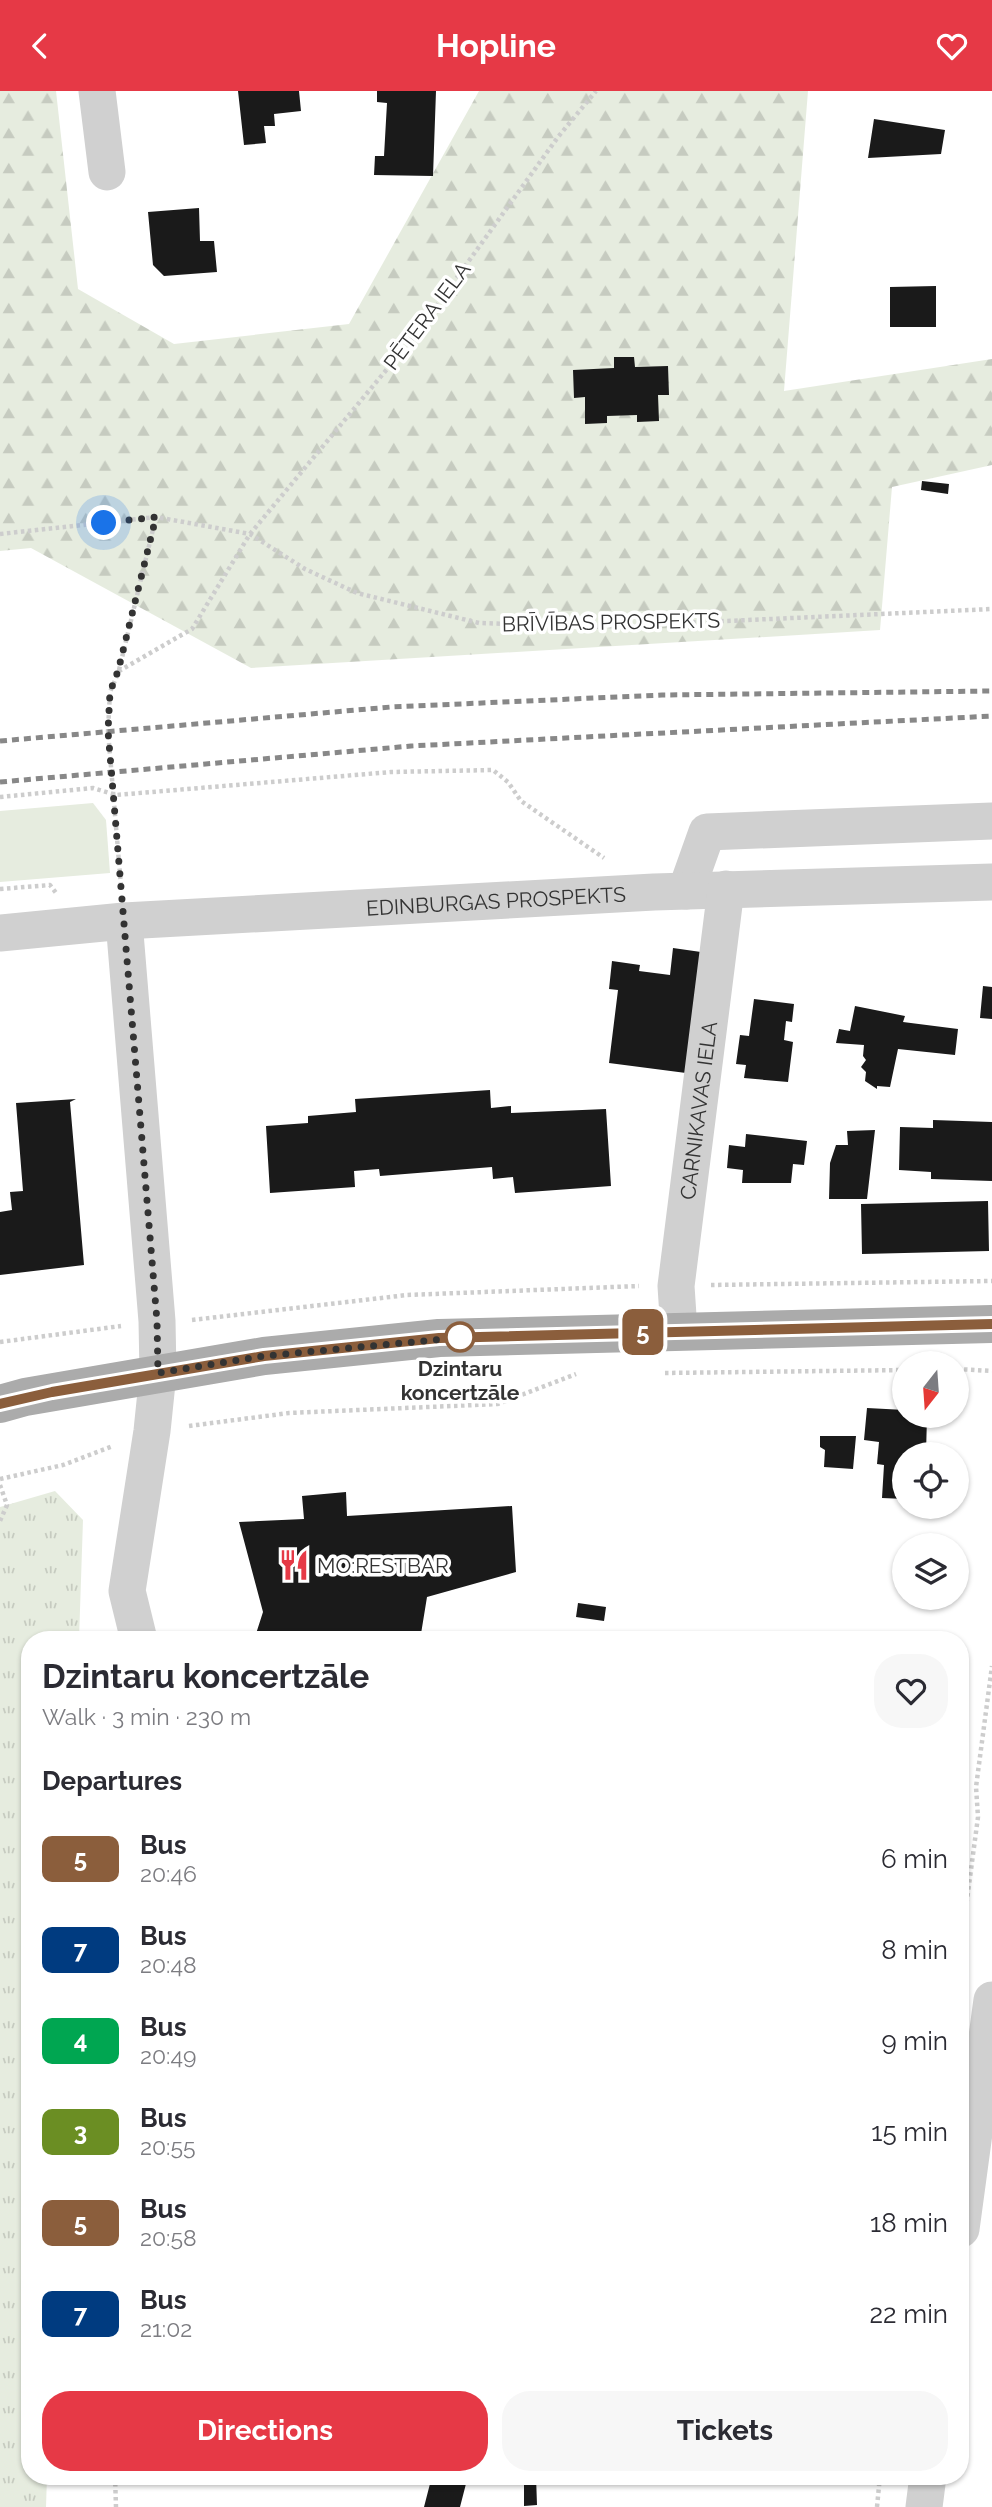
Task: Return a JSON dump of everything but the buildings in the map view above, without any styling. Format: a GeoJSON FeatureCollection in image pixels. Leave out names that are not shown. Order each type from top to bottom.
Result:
{"type":"FeatureCollection","features":[{"type":"Feature","properties":{"kind":"main road"},"geometry":{"type":"LineString","coordinates":[[0,1404],[158,1373],[264,1356],[439,1338],[992,1324]]}},
{"type":"Feature","properties":{"kind":"street"},"geometry":{"type":"LineString","coordinates":[[97,91],[107,172]]}},
{"type":"Feature","properties":{"kind":"street"},"geometry":{"type":"LineString","coordinates":[[670,891],[707,832],[992,821]]}},
{"type":"Feature","properties":{"kind":"street","name":"EDINBURGAS PROSPEKTS"},"geometry":{"type":"LineString","coordinates":[[0,933],[124,921],[670,891],[992,881]]}},
{"type":"Feature","properties":{"kind":"street","name":"CARNIKAVAS IELA"},"geometry":{"type":"LineString","coordinates":[[679,1331],[676,1286],[726,889]]}},
{"type":"Feature","properties":{"kind":"street"},"geometry":{"type":"LineString","coordinates":[[124,921],[157,1321],[158,1373],[152,1431],[127,1591],[137,1631]]}},
{"type":"Feature","properties":{"kind":"street"},"geometry":{"type":"LineString","coordinates":[[969,2170],[992,2000]]}},
{"type":"Feature","properties":{"kind":"street"},"geometry":{"type":"LineString","coordinates":[[924,2507],[927,2485]]}},
{"type":"Feature","properties":{"kind":"path","name":"PĒTERA IELA"},"geometry":{"type":"LineString","coordinates":[[118,671],[192,629],[250,534],[416,333],[558,137],[596,91]]}},
{"type":"Feature","properties":{"kind":"path","name":"BRĪVĪBAS PROSPEKTS"},"geometry":{"type":"LineString","coordinates":[[0,534],[156,517],[250,534],[305,569],[357,593],[479,623],[593,627],[992,609]]}},
{"type":"Feature","properties":{"kind":"path"},"geometry":{"type":"LineString","coordinates":[[124,921],[116,795],[108,731],[110,692],[118,671],[156,517]]}},
{"type":"Feature","properties":{"kind":"path"},"geometry":{"type":"LineString","coordinates":[[0,797],[93,788],[116,795],[391,772],[493,770],[508,782],[521,801],[670,891]]}},
{"type":"Feature","properties":{"kind":"path"},"geometry":{"type":"LineString","coordinates":[[658,1373],[892,1370]]}},
{"type":"Feature","properties":{"kind":"path"},"geometry":{"type":"LineString","coordinates":[[970,1370],[992,1371]]}},
{"type":"Feature","properties":{"kind":"path"},"geometry":{"type":"LineString","coordinates":[[0,1479],[63,1465],[152,1431],[289,1413],[498,1404],[576,1374],[589,1374]]}},
{"type":"Feature","properties":{"kind":"path"},"geometry":{"type":"LineString","coordinates":[[0,1485],[7,1505],[0,1521]]}},
{"type":"Feature","properties":{"kind":"path"},"geometry":{"type":"LineString","coordinates":[[969,1885],[978,1817],[976,1787],[992,1666]]}},
{"type":"Feature","properties":{"kind":"path"},"geometry":{"type":"LineString","coordinates":[[115,2485],[116,2507]]}},
{"type":"Feature","properties":{"kind":"path"},"geometry":{"type":"LineString","coordinates":[[877,2507],[879,2485]]}},
{"type":"Feature","properties":{"kind":"green space"},"geometry":{"type":"Polygon","coordinates":[[[0,91],[56,91],[78,289],[174,344],[349,324],[479,91],[808,91],[784,391],[992,359],[992,465],[892,487],[880,630],[251,668],[31,548],[0,551],[0,91]]]}},
{"type":"Feature","properties":{"kind":"green space"},"geometry":{"type":"Polygon","coordinates":[[[93,803],[106,820],[110,873],[0,882],[0,811],[93,803]]]}},
{"type":"Feature","properties":{"kind":"green space"},"geometry":{"type":"Polygon","coordinates":[[[55,1491],[83,1520],[79,1631],[21,1631],[21,2485],[47,2485],[46,2507],[0,2507],[0,1507],[55,1491]]]}},
{"type":"Feature","properties":{"kind":"railway"},"geometry":{"type":"LineString","coordinates":[[0,741],[391,707],[662,695],[992,691]]}},
{"type":"Feature","properties":{"kind":"railway"},"geometry":{"type":"LineString","coordinates":[[0,782],[411,746],[992,716]]}},
{"type":"Feature","properties":{"kind":"bus line","name":"5"},"geometry":{"type":"LineString","coordinates":[[0,1404],[52,1392],[264,1356],[439,1338],[992,1324]]}},
{"type":"Feature","properties":{"kind":"place","name":"Dzintaru koncertzāle"},"geometry":{"type":"Point","coordinates":[460,1337]}},
{"type":"Feature","properties":{"kind":"place","name":"MO:RESTBAR"},"geometry":{"type":"Point","coordinates":[294,1565]}},
{"type":"Feature","properties":{"kind":"route"},"geometry":{"type":"LineString","coordinates":[[104,523],[156,517],[118,671],[110,692],[108,731],[116,795],[124,944],[157,1321],[158,1373],[264,1356],[466,1337],[460,1337]]}}]}
